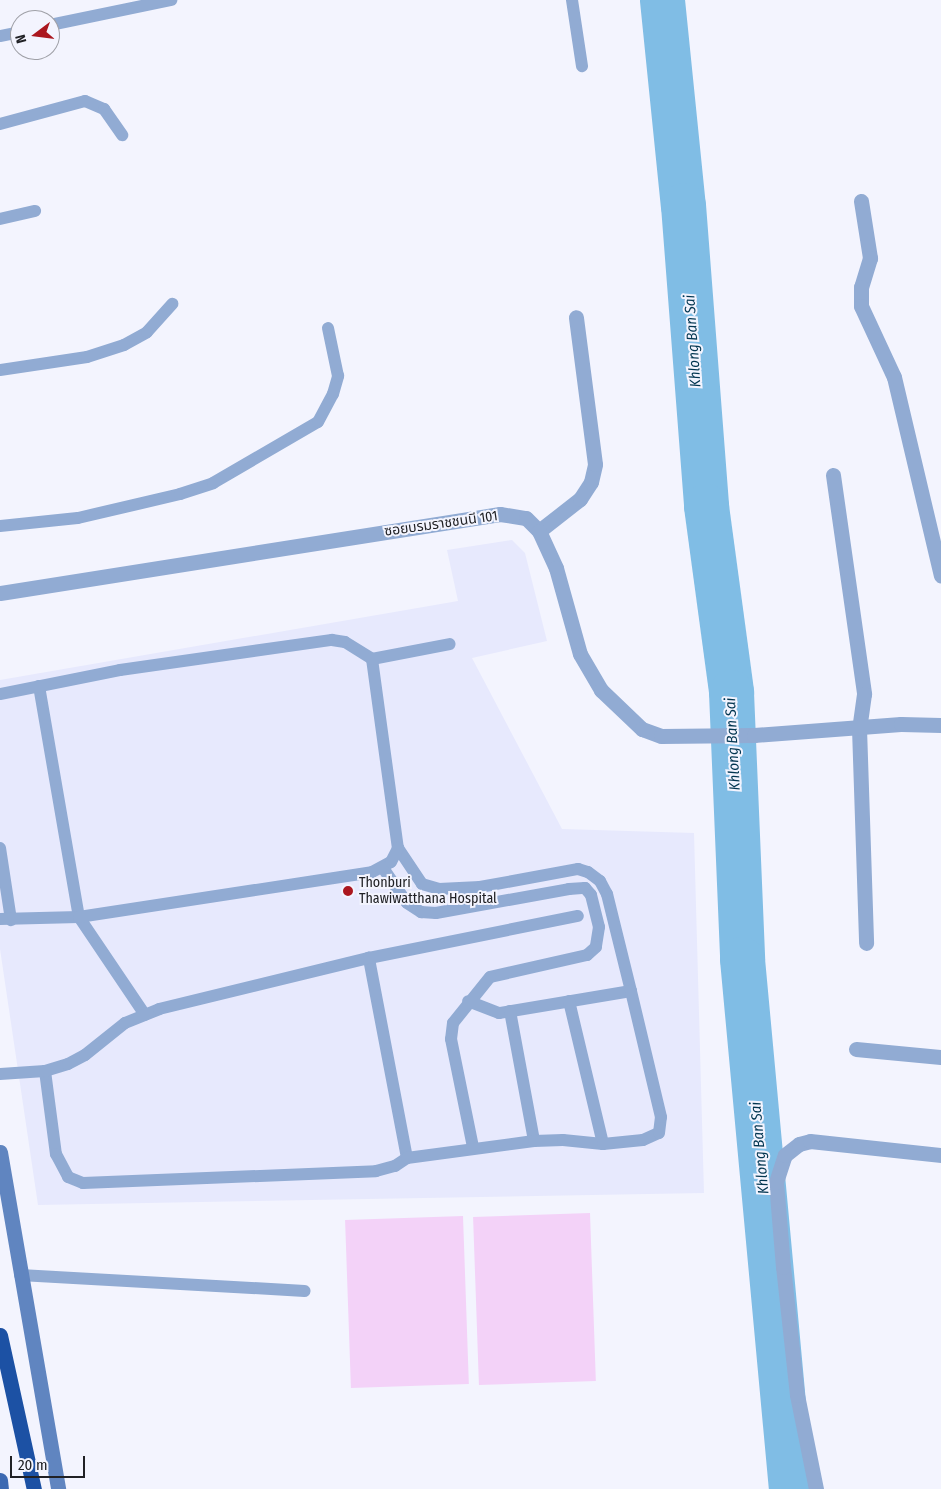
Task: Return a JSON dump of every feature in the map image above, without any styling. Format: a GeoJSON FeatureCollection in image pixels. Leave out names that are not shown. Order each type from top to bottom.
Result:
{"type":"FeatureCollection","features":[{"type":"Feature","properties":{"kind":"highway"},"geometry":{"type":"LineString","coordinates":[[0,1336],[24,1489]]}},
{"type":"Feature","properties":{"kind":"highway"},"geometry":{"type":"LineString","coordinates":[[0,1336],[34,1489]]}},
{"type":"Feature","properties":{"kind":"main road"},"geometry":{"type":"LineString","coordinates":[[0,1152],[58,1489]]}},
{"type":"Feature","properties":{"kind":"main road"},"geometry":{"type":"LineString","coordinates":[[0,1480],[1,1489]]}},
{"type":"Feature","properties":{"kind":"street"},"geometry":{"type":"LineString","coordinates":[[861,200],[870,258],[861,287],[861,306],[894,377],[941,576]]}},
{"type":"Feature","properties":{"kind":"street"},"geometry":{"type":"LineString","coordinates":[[539,531],[580,499],[591,482],[595,464],[576,317]]}},
{"type":"Feature","properties":{"kind":"street"},"geometry":{"type":"LineString","coordinates":[[833,475],[862,672],[863,708],[858,728],[866,943]]}},
{"type":"Feature","properties":{"kind":"street","name":"ซอยบรมราชชนนี 101"},"geometry":{"type":"LineString","coordinates":[[0,593],[500,514],[526,518],[539,531],[556,568],[580,654],[601,690],[642,729],[661,736],[754,735],[941,725]]}},
{"type":"Feature","properties":{"kind":"street"},"geometry":{"type":"LineString","coordinates":[[856,1049],[941,1057]]}},
{"type":"Feature","properties":{"kind":"street"},"geometry":{"type":"LineString","coordinates":[[816,1489],[797,1395],[783,1267],[776,1182],[785,1155],[799,1144],[810,1141],[941,1154]]}},
{"type":"Feature","properties":{"kind":"lane"},"geometry":{"type":"LineString","coordinates":[[60,24],[171,0]]}},
{"type":"Feature","properties":{"kind":"lane"},"geometry":{"type":"LineString","coordinates":[[572,0],[582,66]]}},
{"type":"Feature","properties":{"kind":"lane"},"geometry":{"type":"LineString","coordinates":[[0,124],[85,102],[104,109],[122,135]]}},
{"type":"Feature","properties":{"kind":"lane"},"geometry":{"type":"LineString","coordinates":[[0,219],[35,211]]}},
{"type":"Feature","properties":{"kind":"lane"},"geometry":{"type":"LineString","coordinates":[[0,370],[87,357],[124,345],[147,332],[172,304]]}},
{"type":"Feature","properties":{"kind":"lane"},"geometry":{"type":"LineString","coordinates":[[0,526],[78,518],[180,494],[213,483],[318,422],[333,394],[338,376],[328,328]]}},
{"type":"Feature","properties":{"kind":"lane"},"geometry":{"type":"LineString","coordinates":[[0,694],[120,670],[332,640],[345,642],[372,659],[450,644]]}},
{"type":"Feature","properties":{"kind":"lane"},"geometry":{"type":"LineString","coordinates":[[45,1071],[56,1154],[68,1178],[83,1183],[376,1171],[407,1158],[473,1147],[563,1140],[603,1144],[643,1140],[659,1133],[661,1117],[607,894],[600,881],[588,872],[578,869],[480,887],[439,890],[422,884],[398,848],[372,659]]}},
{"type":"Feature","properties":{"kind":"lane"},"geometry":{"type":"LineString","coordinates":[[40,686],[78,917],[145,1015]]}},
{"type":"Feature","properties":{"kind":"lane"},"geometry":{"type":"LineString","coordinates":[[0,848],[6,919],[78,917],[383,868],[391,862],[398,848]]}},
{"type":"Feature","properties":{"kind":"lane"},"geometry":{"type":"LineString","coordinates":[[383,868],[407,903],[420,912],[436,913],[569,889],[585,888],[591,895],[599,927],[596,947],[587,955],[490,977],[468,1001],[453,1023],[451,1039],[473,1147]]}},
{"type":"Feature","properties":{"kind":"lane"},"geometry":{"type":"LineString","coordinates":[[0,1074],[45,1071],[86,1055],[125,1023],[145,1015],[368,958],[578,916]]}},
{"type":"Feature","properties":{"kind":"lane"},"geometry":{"type":"LineString","coordinates":[[368,958],[407,1158]]}},
{"type":"Feature","properties":{"kind":"lane"},"geometry":{"type":"LineString","coordinates":[[468,1001],[499,1013],[631,991]]}},
{"type":"Feature","properties":{"kind":"lane"},"geometry":{"type":"LineString","coordinates":[[569,1001],[603,1144]]}},
{"type":"Feature","properties":{"kind":"lane"},"geometry":{"type":"LineString","coordinates":[[510,1011],[534,1141]]}},
{"type":"Feature","properties":{"kind":"lane"},"geometry":{"type":"LineString","coordinates":[[20,1275],[305,1291]]}},
{"type":"Feature","properties":{"kind":"shaded area","name":"Thonburi Thawiwatthana Hospital"},"geometry":{"type":"Polygon","coordinates":[[[512,540],[525,553],[547,641],[472,658],[562,829],[694,833],[704,1193],[38,1205],[0,949],[0,680],[458,601],[447,550],[512,540]]]}},
{"type":"Feature","properties":{"kind":"shaded area"},"geometry":{"type":"Polygon","coordinates":[[[590,1213],[596,1381],[479,1385],[473,1217],[590,1213]]]}},
{"type":"Feature","properties":{"kind":"shaded area"},"geometry":{"type":"Polygon","coordinates":[[[463,1216],[469,1384],[351,1388],[345,1220],[463,1216]]]}},
{"type":"Feature","properties":{"kind":"waterway","name":"Khlong Ban Sai"},"geometry":{"type":"LineString","coordinates":[[662,0],[683,205],[706,506],[731,692],[742,959],[791,1489]]}},
{"type":"Feature","properties":{"kind":"place","name":"Thonburi Thawiwatthana Hospital"},"geometry":{"type":"Point","coordinates":[348,891]}}]}
